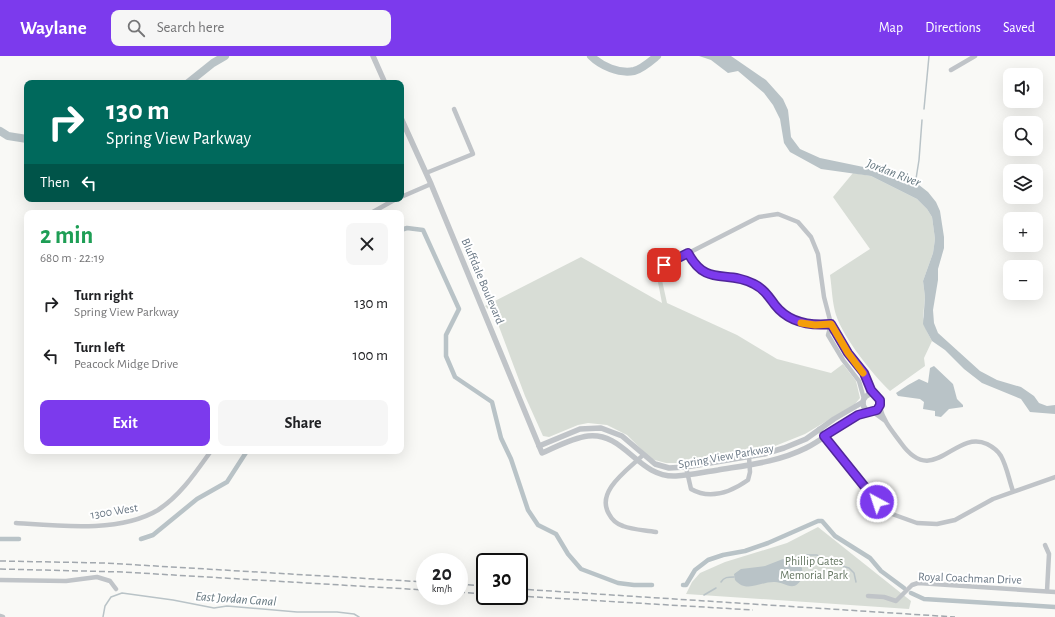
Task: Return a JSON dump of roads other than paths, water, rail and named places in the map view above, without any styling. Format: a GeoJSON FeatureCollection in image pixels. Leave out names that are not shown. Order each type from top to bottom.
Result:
{"type":"FeatureCollection","features":[{"type":"Feature","properties":{"kind":"street"},"geometry":{"type":"LineString","coordinates":[[373,56],[384,80]]}},
{"type":"Feature","properties":{"kind":"street"},"geometry":{"type":"LineString","coordinates":[[951,70],[975,56]]}},
{"type":"Feature","properties":{"kind":"street"},"geometry":{"type":"LineString","coordinates":[[426,173],[473,154],[454,109]]}},
{"type":"Feature","properties":{"kind":"street","name":"Bluffdale Boulevard"},"geometry":{"type":"LineString","coordinates":[[404,125],[431,184],[542,453]]}},
{"type":"Feature","properties":{"kind":"street"},"geometry":{"type":"LineString","coordinates":[[404,196],[431,184]]}},
{"type":"Feature","properties":{"kind":"street"},"geometry":{"type":"LineString","coordinates":[[376,210],[391,202]]}},
{"type":"Feature","properties":{"kind":"street"},"geometry":{"type":"LineString","coordinates":[[656,264],[664,265],[759,217],[774,214],[790,218],[805,228],[816,248],[821,266],[824,297],[831,324],[848,353],[864,373],[875,395],[880,400],[880,407],[884,420],[908,452],[920,460],[928,461],[938,459],[964,444],[972,442],[988,445],[1001,456],[1013,491]]}},
{"type":"Feature","properties":{"kind":"street"},"geometry":{"type":"LineString","coordinates":[[688,253],[695,264],[708,274],[741,279],[758,286],[779,309],[791,318],[809,324],[831,324]]}},
{"type":"Feature","properties":{"kind":"street"},"geometry":{"type":"LineString","coordinates":[[831,324],[828,335],[843,360],[859,381],[864,408],[884,420]]}},
{"type":"Feature","properties":{"kind":"street"},"geometry":{"type":"LineString","coordinates":[[863,401],[870,394],[875,395]]}},
{"type":"Feature","properties":{"kind":"street","name":"Spring View Parkway"},"geometry":{"type":"LineString","coordinates":[[539,446],[574,431],[595,428],[616,433],[651,462],[665,467],[686,467],[749,457],[793,445],[863,401]]}},
{"type":"Feature","properties":{"kind":"street"},"geometry":{"type":"LineString","coordinates":[[871,412],[880,407]]}},
{"type":"Feature","properties":{"kind":"street","name":"Spring View Parkway"},"geometry":{"type":"LineString","coordinates":[[542,453],[577,438],[595,436],[615,442],[637,461],[658,474],[670,476],[687,475],[750,465],[791,454],[810,445],[841,424],[871,412]]}},
{"type":"Feature","properties":{"kind":"street"},"geometry":{"type":"LineString","coordinates":[[819,429],[877,502],[892,514],[912,522],[930,524],[955,520],[987,502],[1055,476]]}},
{"type":"Feature","properties":{"kind":"street","name":"1300 West"},"geometry":{"type":"LineString","coordinates":[[16,523],[86,526],[120,523],[146,516],[167,503],[191,478],[210,454]]}},
{"type":"Feature","properties":{"kind":"street"},"geometry":{"type":"LineString","coordinates":[[642,455],[610,488],[606,497],[606,507],[610,516],[619,524],[656,532]]}},
{"type":"Feature","properties":{"kind":"street"},"geometry":{"type":"LineString","coordinates":[[686,467],[691,489],[706,495],[713,495],[746,481],[750,476],[749,457]]}},
{"type":"Feature","properties":{"kind":"street"},"geometry":{"type":"LineString","coordinates":[[1045,545],[1049,554],[1047,591]]}},
{"type":"Feature","properties":{"kind":"street"},"geometry":{"type":"LineString","coordinates":[[0,580],[66,581],[97,577],[110,581],[116,589]]}},
{"type":"Feature","properties":{"kind":"street","name":"Royal Coachman Drive"},"geometry":{"type":"LineString","coordinates":[[868,596],[884,597],[896,602],[912,585],[918,584],[1055,592]]}},
{"type":"Feature","properties":{"kind":"waterway","name":"Jordan River"},"geometry":{"type":"LineString","coordinates":[[192,80],[213,63],[225,56]]}},
{"type":"Feature","properties":{"kind":"waterway","name":"Jordan River"},"geometry":{"type":"LineString","coordinates":[[591,56],[605,66],[628,72],[640,69],[657,56]]}},
{"type":"Feature","properties":{"kind":"waterway"},"geometry":{"type":"LineString","coordinates":[[924,109],[929,56]]}},
{"type":"Feature","properties":{"kind":"waterway"},"geometry":{"type":"LineString","coordinates":[[915,185],[919,160],[922,120]]}},
{"type":"Feature","properties":{"kind":"waterway","name":"Jordan River"},"geometry":{"type":"LineString","coordinates":[[0,131],[8,136],[24,139]]}},
{"type":"Feature","properties":{"kind":"waterway"},"geometry":{"type":"LineString","coordinates":[[404,229],[423,230],[459,309],[446,335],[446,356],[455,377],[492,402],[501,438],[511,459],[528,510],[538,525],[556,534],[568,554],[581,569],[618,583],[652,585]]}},
{"type":"Feature","properties":{"kind":"waterway"},"geometry":{"type":"LineString","coordinates":[[141,539],[153,535],[197,499],[227,482],[245,454]]}},
{"type":"Feature","properties":{"kind":"waterway"},"geometry":{"type":"LineString","coordinates":[[683,585],[686,585],[695,570],[708,560],[723,555],[745,551],[768,543],[818,521],[822,521],[835,536],[870,558],[881,571],[904,588]]}},
{"type":"Feature","properties":{"kind":"waterway"},"geometry":{"type":"LineString","coordinates":[[0,539],[19,539]]}},
{"type":"Feature","properties":{"kind":"waterway"},"geometry":{"type":"LineString","coordinates":[[797,561],[800,555],[817,555],[825,561],[849,568],[854,573],[856,582]]}},
{"type":"Feature","properties":{"kind":"waterway"},"geometry":{"type":"LineString","coordinates":[[721,582],[723,579],[734,577]]}},
{"type":"Feature","properties":{"kind":"waterway"},"geometry":{"type":"LineString","coordinates":[[704,595],[716,588]]}},
{"type":"Feature","properties":{"kind":"waterway","name":"East Jordan Canal"},"geometry":{"type":"LineString","coordinates":[[103,617],[105,606],[111,597],[122,593],[173,600],[214,608],[227,606],[297,612],[337,612],[354,614],[359,617]]}},
{"type":"Feature","properties":{"kind":"waterway"},"geometry":{"type":"LineString","coordinates":[[911,593],[924,599],[1055,607]]}},
{"type":"Feature","properties":{"kind":"railway"},"geometry":{"type":"LineString","coordinates":[[0,561],[105,563],[416,581]]}},
{"type":"Feature","properties":{"kind":"railway"},"geometry":{"type":"LineString","coordinates":[[0,569],[123,572],[416,589]]}},
{"type":"Feature","properties":{"kind":"railway"},"geometry":{"type":"LineString","coordinates":[[468,585],[476,585]]}},
{"type":"Feature","properties":{"kind":"railway"},"geometry":{"type":"LineString","coordinates":[[528,590],[955,617]]}},
{"type":"Feature","properties":{"kind":"railway"},"geometry":{"type":"LineString","coordinates":[[468,593],[476,593]]}},
{"type":"Feature","properties":{"kind":"railway"},"geometry":{"type":"LineString","coordinates":[[528,597],[753,610]]}},
{"type":"Feature","properties":{"kind":"park label","name":"Phillip Gates Memorial Park"},"geometry":{"type":"Point","coordinates":[814,568]}}]}
